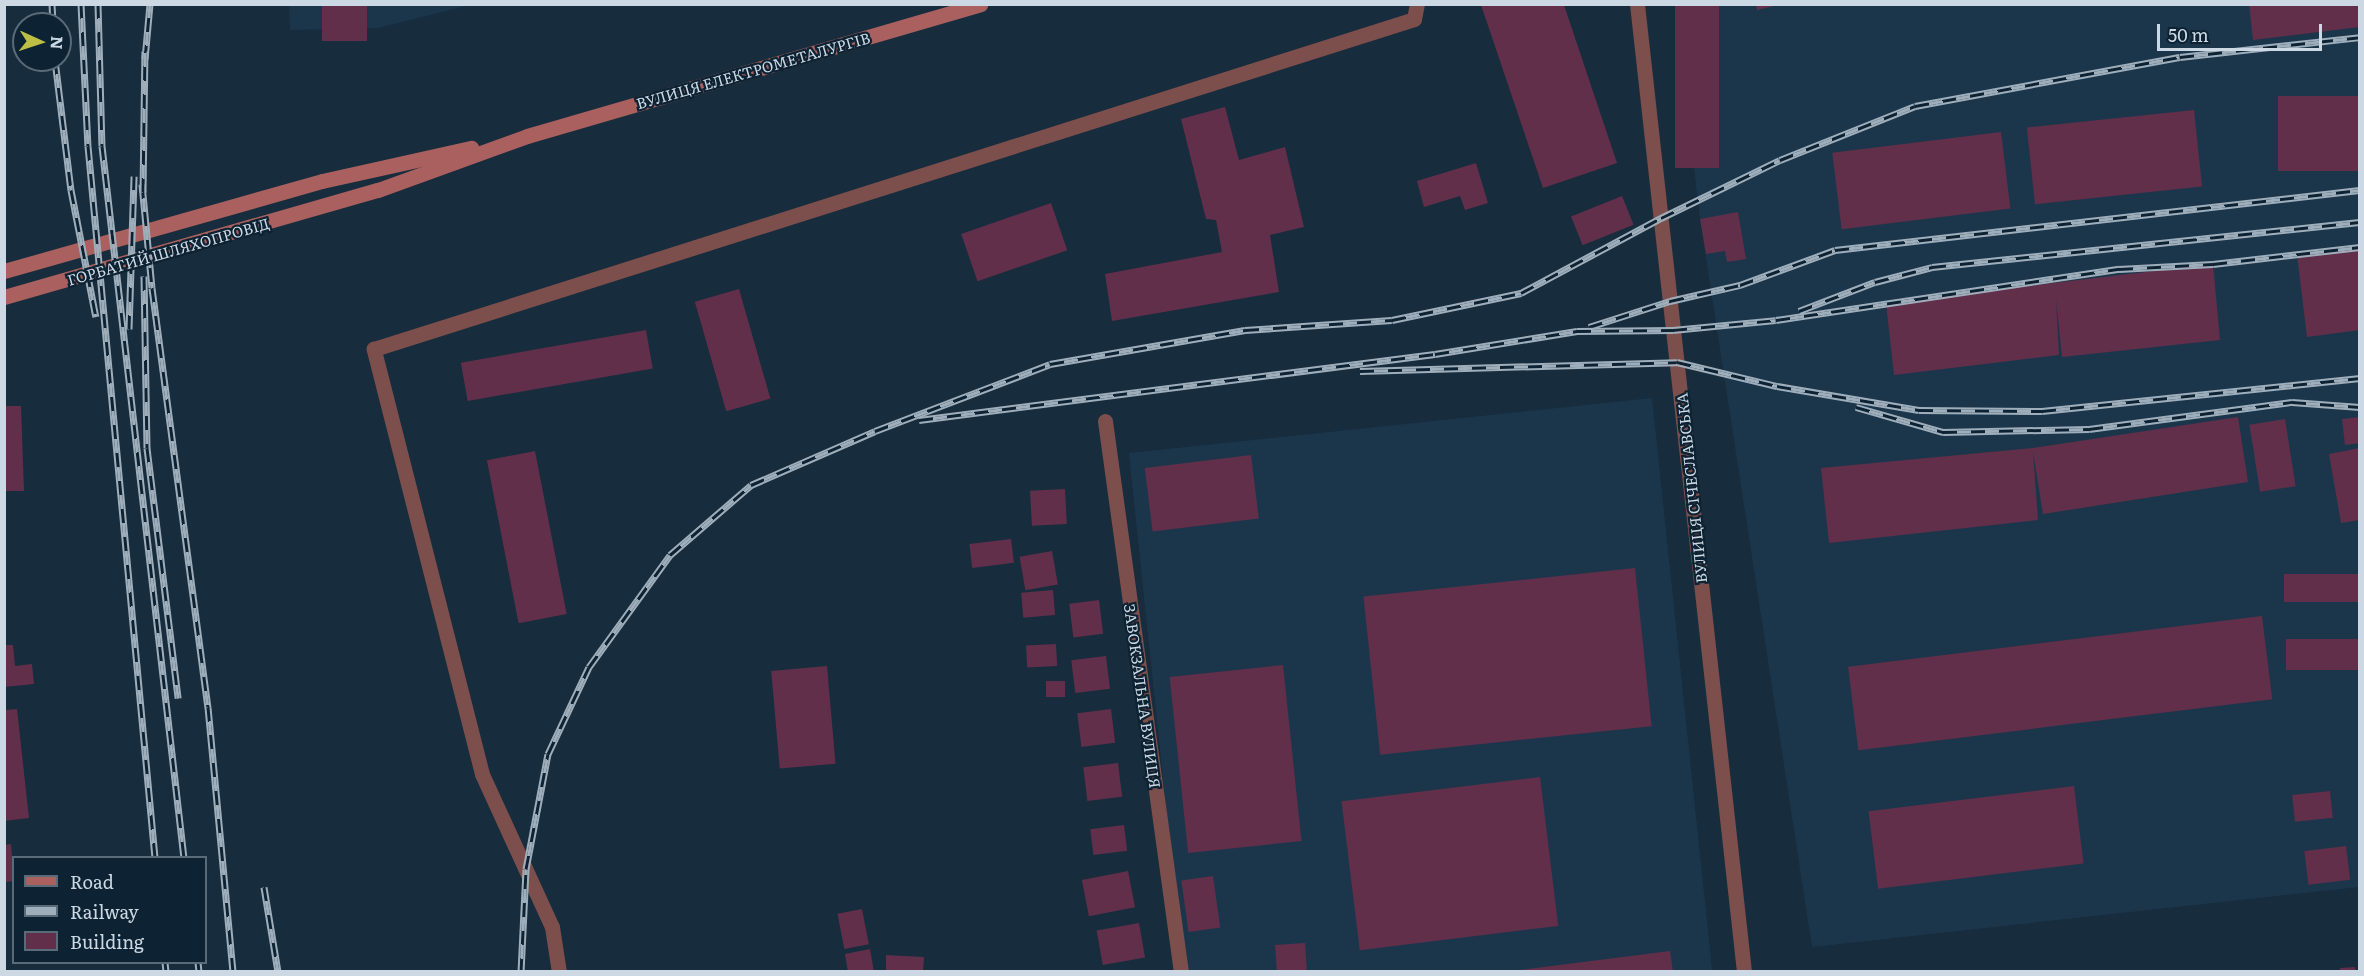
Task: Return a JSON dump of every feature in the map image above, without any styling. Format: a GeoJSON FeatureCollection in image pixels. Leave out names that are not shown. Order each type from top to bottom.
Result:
{"type":"FeatureCollection","features":[{"type":"Feature","properties":{"kind":"main road","name":"ВУЛИЦЯ ЕЛЕКТРОМЕТАЛУРГІВ"},"geometry":{"type":"LineString","coordinates":[[527,136],[980,4]]}},
{"type":"Feature","properties":{"kind":"main road","name":"ГОРБАТИЙ ШЛЯХОПРОВІД"},"geometry":{"type":"LineString","coordinates":[[4,271],[322,181],[527,136]]}},
{"type":"Feature","properties":{"kind":"main road","name":"ГОРБАТИЙ ШЛЯХОПРОВІД"},"geometry":{"type":"LineString","coordinates":[[4,297],[331,204],[527,136]]}},
{"type":"Feature","properties":{"kind":"street"},"geometry":{"type":"LineString","coordinates":[[559,972],[552,927],[482,774],[374,349],[1414,19],[1417,4]]}},
{"type":"Feature","properties":{"kind":"street","name":"ВУЛИЦЯ СІЧЕСЛАВСЬКА"},"geometry":{"type":"LineString","coordinates":[[1637,4],[1744,972]]}},
{"type":"Feature","properties":{"kind":"street","name":"ЗАВОКЗАЛЬНА ВУЛИЦЯ"},"geometry":{"type":"LineString","coordinates":[[1105,421],[1182,972]]}},
{"type":"Feature","properties":{"kind":"shaded area"},"geometry":{"type":"Polygon","coordinates":[[[289,5],[470,5],[378,28],[290,30],[289,5]]]}},
{"type":"Feature","properties":{"kind":"shaded area"},"geometry":{"type":"Polygon","coordinates":[[[1675,5],[2359,5],[2359,887],[1812,947],[1700,219],[1675,5]]]}},
{"type":"Feature","properties":{"kind":"shaded area"},"geometry":{"type":"Polygon","coordinates":[[[1652,398],[1712,971],[1183,972],[1129,453],[1652,398]]]}},
{"type":"Feature","properties":{"kind":"building"},"geometry":{"type":"Polygon","coordinates":[[[322,4],[367,4],[367,41],[322,41],[322,4]]]}},
{"type":"Feature","properties":{"kind":"building"},"geometry":{"type":"Polygon","coordinates":[[[1675,4],[1719,4],[1719,168],[1675,168],[1675,4]]]}},
{"type":"Feature","properties":{"kind":"building"},"geometry":{"type":"Polygon","coordinates":[[[1756,4],[1778,4],[1778,5],[1757,10],[1756,4]]]}},
{"type":"Feature","properties":{"kind":"building"},"geometry":{"type":"Polygon","coordinates":[[[2249,4],[2360,4],[2360,27],[2253,40],[2249,4]]]}},
{"type":"Feature","properties":{"kind":"building"},"geometry":{"type":"Polygon","coordinates":[[[1481,5],[1564,5],[1617,163],[1543,188],[1481,5]]]}},
{"type":"Feature","properties":{"kind":"building"},"geometry":{"type":"Polygon","coordinates":[[[2278,96],[2360,96],[2360,171],[2278,171],[2278,96]]]}},
{"type":"Feature","properties":{"kind":"building"},"geometry":{"type":"Polygon","coordinates":[[[1225,107],[1239,160],[1285,147],[1304,227],[1270,235],[1279,292],[1112,321],[1105,274],[1222,252],[1216,220],[1206,219],[1181,119],[1225,107]]]}},
{"type":"Feature","properties":{"kind":"building"},"geometry":{"type":"Polygon","coordinates":[[[2194,110],[2202,187],[2035,204],[2027,128],[2194,110]]]}},
{"type":"Feature","properties":{"kind":"building"},"geometry":{"type":"Polygon","coordinates":[[[2001,132],[2010,208],[1842,229],[1832,153],[2001,132]]]}},
{"type":"Feature","properties":{"kind":"building"},"geometry":{"type":"Polygon","coordinates":[[[1476,163],[1488,203],[1465,210],[1460,196],[1424,207],[1417,181],[1476,163]]]}},
{"type":"Feature","properties":{"kind":"building"},"geometry":{"type":"Polygon","coordinates":[[[1622,196],[1634,225],[1583,245],[1571,217],[1622,196]]]}},
{"type":"Feature","properties":{"kind":"building"},"geometry":{"type":"Polygon","coordinates":[[[1051,203],[1067,250],[977,281],[961,234],[1051,203]]]}},
{"type":"Feature","properties":{"kind":"building"},"geometry":{"type":"Polygon","coordinates":[[[1738,212],[1746,259],[1727,262],[1725,251],[1706,254],[1700,219],[1738,212]]]}},
{"type":"Feature","properties":{"kind":"building"},"geometry":{"type":"Polygon","coordinates":[[[2360,247],[2360,330],[2307,337],[2297,255],[2360,247]]]}},
{"type":"Feature","properties":{"kind":"building"},"geometry":{"type":"Polygon","coordinates":[[[2213,264],[2220,340],[2062,357],[2056,299],[2059,355],[1894,375],[1886,303],[2213,264]]]}},
{"type":"Feature","properties":{"kind":"building"},"geometry":{"type":"Polygon","coordinates":[[[739,289],[770,399],[726,411],[695,302],[739,289]]]}},
{"type":"Feature","properties":{"kind":"building"},"geometry":{"type":"Polygon","coordinates":[[[646,330],[653,368],[468,401],[461,363],[646,330]]]}},
{"type":"Feature","properties":{"kind":"building"},"geometry":{"type":"Polygon","coordinates":[[[4,406],[21,406],[24,491],[4,491],[4,406]]]}},
{"type":"Feature","properties":{"kind":"building"},"geometry":{"type":"Polygon","coordinates":[[[2238,417],[2248,482],[2043,514],[2033,452],[2038,520],[1829,543],[1821,468],[2033,448],[2238,417]]]}},
{"type":"Feature","properties":{"kind":"building"},"geometry":{"type":"Polygon","coordinates":[[[2360,417],[2360,443],[2345,445],[2342,419],[2360,417]]]}},
{"type":"Feature","properties":{"kind":"building"},"geometry":{"type":"Polygon","coordinates":[[[2285,419],[2296,486],[2260,492],[2249,425],[2285,419]]]}},
{"type":"Feature","properties":{"kind":"building"},"geometry":{"type":"Polygon","coordinates":[[[2360,448],[2360,520],[2341,523],[2329,454],[2360,448]]]}},
{"type":"Feature","properties":{"kind":"building"},"geometry":{"type":"Polygon","coordinates":[[[535,451],[567,614],[519,623],[487,460],[535,451]]]}},
{"type":"Feature","properties":{"kind":"building"},"geometry":{"type":"Polygon","coordinates":[[[1251,455],[1259,519],[1153,532],[1145,468],[1251,455]]]}},
{"type":"Feature","properties":{"kind":"building"},"geometry":{"type":"Polygon","coordinates":[[[1065,489],[1067,524],[1032,526],[1030,491],[1065,489]]]}},
{"type":"Feature","properties":{"kind":"building"},"geometry":{"type":"Polygon","coordinates":[[[1011,539],[1014,563],[972,568],[969,544],[1011,539]]]}},
{"type":"Feature","properties":{"kind":"building"},"geometry":{"type":"Polygon","coordinates":[[[1052,551],[1058,584],[1025,590],[1020,557],[1052,551]]]}},
{"type":"Feature","properties":{"kind":"building"},"geometry":{"type":"Polygon","coordinates":[[[1635,568],[1652,726],[1380,755],[1363,597],[1635,568]]]}},
{"type":"Feature","properties":{"kind":"building"},"geometry":{"type":"Polygon","coordinates":[[[2284,574],[2360,574],[2360,602],[2284,602],[2284,574]]]}},
{"type":"Feature","properties":{"kind":"building"},"geometry":{"type":"Polygon","coordinates":[[[1053,590],[1055,615],[1023,618],[1021,593],[1053,590]]]}},
{"type":"Feature","properties":{"kind":"building"},"geometry":{"type":"Polygon","coordinates":[[[1099,600],[1103,634],[1073,637],[1069,604],[1099,600]]]}},
{"type":"Feature","properties":{"kind":"building"},"geometry":{"type":"Polygon","coordinates":[[[2262,616],[2272,699],[1858,750],[1848,667],[2262,616]]]}},
{"type":"Feature","properties":{"kind":"building"},"geometry":{"type":"Polygon","coordinates":[[[2286,639],[2360,639],[2360,670],[2286,670],[2286,639]]]}},
{"type":"Feature","properties":{"kind":"building"},"geometry":{"type":"Polygon","coordinates":[[[1056,644],[1057,666],[1027,668],[1026,646],[1056,644]]]}},
{"type":"Feature","properties":{"kind":"building"},"geometry":{"type":"Polygon","coordinates":[[[4,645],[13,645],[15,666],[32,664],[34,684],[4,687],[4,645]]]}},
{"type":"Feature","properties":{"kind":"building"},"geometry":{"type":"Polygon","coordinates":[[[1106,656],[1110,689],[1075,693],[1071,660],[1106,656]]]}},
{"type":"Feature","properties":{"kind":"building"},"geometry":{"type":"Polygon","coordinates":[[[1283,665],[1302,841],[1188,853],[1170,677],[1283,665]]]}},
{"type":"Feature","properties":{"kind":"building"},"geometry":{"type":"Polygon","coordinates":[[[827,666],[836,764],[780,769],[771,671],[827,666]]]}},
{"type":"Feature","properties":{"kind":"building"},"geometry":{"type":"Polygon","coordinates":[[[1046,681],[1065,681],[1065,697],[1046,697],[1046,681]]]}},
{"type":"Feature","properties":{"kind":"building"},"geometry":{"type":"Polygon","coordinates":[[[17,709],[29,818],[4,821],[4,710],[17,709]]]}},
{"type":"Feature","properties":{"kind":"building"},"geometry":{"type":"Polygon","coordinates":[[[1111,709],[1115,743],[1081,747],[1077,713],[1111,709]]]}},
{"type":"Feature","properties":{"kind":"building"},"geometry":{"type":"Polygon","coordinates":[[[1118,763],[1122,797],[1087,801],[1083,767],[1118,763]]]}},
{"type":"Feature","properties":{"kind":"building"},"geometry":{"type":"Polygon","coordinates":[[[1540,777],[1558,926],[1360,950],[1341,801],[1540,777]]]}},
{"type":"Feature","properties":{"kind":"building"},"geometry":{"type":"Polygon","coordinates":[[[2074,786],[2084,863],[1878,889],[1869,811],[2074,786]]]}},
{"type":"Feature","properties":{"kind":"building"},"geometry":{"type":"Polygon","coordinates":[[[2330,791],[2333,818],[2295,822],[2292,795],[2330,791]]]}},
{"type":"Feature","properties":{"kind":"building"},"geometry":{"type":"Polygon","coordinates":[[[1124,825],[1127,851],[1093,855],[1090,829],[1124,825]]]}},
{"type":"Feature","properties":{"kind":"building"},"geometry":{"type":"Polygon","coordinates":[[[11,844],[12,881],[4,882],[4,845],[11,844]]]}},
{"type":"Feature","properties":{"kind":"building"},"geometry":{"type":"Polygon","coordinates":[[[2346,846],[2350,880],[2308,885],[2304,851],[2346,846]]]}},
{"type":"Feature","properties":{"kind":"building"},"geometry":{"type":"Polygon","coordinates":[[[1128,871],[1135,907],[1089,916],[1082,880],[1128,871]]]}},
{"type":"Feature","properties":{"kind":"building"},"geometry":{"type":"Polygon","coordinates":[[[1213,876],[1220,927],[1189,932],[1181,880],[1213,876]]]}},
{"type":"Feature","properties":{"kind":"building"},"geometry":{"type":"Polygon","coordinates":[[[862,909],[869,944],[844,949],[837,914],[862,909]]]}},
{"type":"Feature","properties":{"kind":"building"},"geometry":{"type":"Polygon","coordinates":[[[1139,923],[1145,957],[1103,965],[1097,930],[1139,923]]]}},
{"type":"Feature","properties":{"kind":"building"},"geometry":{"type":"Polygon","coordinates":[[[1305,943],[1307,972],[1277,972],[1275,945],[1305,943]]]}},
{"type":"Feature","properties":{"kind":"building"},"geometry":{"type":"Polygon","coordinates":[[[870,949],[874,972],[848,972],[845,954],[870,949]]]}},
{"type":"Feature","properties":{"kind":"building"},"geometry":{"type":"Polygon","coordinates":[[[1670,951],[1673,972],[1520,972],[1520,970],[1670,951]]]}},
{"type":"Feature","properties":{"kind":"building"},"geometry":{"type":"Polygon","coordinates":[[[886,955],[924,957],[923,972],[886,972],[886,955]]]}},
{"type":"Feature","properties":{"kind":"building"},"geometry":{"type":"Polygon","coordinates":[[[2355,967],[2356,972],[2340,972],[2340,968],[2355,967]]]}},
{"type":"Feature","properties":{"kind":"railway"},"geometry":{"type":"LineString","coordinates":[[52,4],[52,12]]}},
{"type":"Feature","properties":{"kind":"railway"},"geometry":{"type":"LineString","coordinates":[[81,4],[88,146],[155,856]]}},
{"type":"Feature","properties":{"kind":"railway"},"geometry":{"type":"LineString","coordinates":[[98,4],[102,146],[184,856]]}},
{"type":"Feature","properties":{"kind":"railway"},"geometry":{"type":"LineString","coordinates":[[145,59],[150,4]]}},
{"type":"Feature","properties":{"kind":"railway"},"geometry":{"type":"LineString","coordinates":[[521,972],[526,869],[548,754],[589,667],[670,555],[751,485],[875,431],[1050,364],[1245,330],[1392,320],[1521,293],[1661,218],[1780,160],[1915,106],[2180,57],[2360,37]]}},
{"type":"Feature","properties":{"kind":"railway"},"geometry":{"type":"LineString","coordinates":[[143,192],[145,51]]}},
{"type":"Feature","properties":{"kind":"railway"},"geometry":{"type":"LineString","coordinates":[[56,72],[71,190],[96,317]]}},
{"type":"Feature","properties":{"kind":"railway"},"geometry":{"type":"LineString","coordinates":[[129,329],[134,176]]}},
{"type":"Feature","properties":{"kind":"railway"},"geometry":{"type":"LineString","coordinates":[[142,184],[152,288],[208,707],[233,972]]}},
{"type":"Feature","properties":{"kind":"railway"},"geometry":{"type":"LineString","coordinates":[[1589,327],[1670,301],[1740,285],[1835,250],[2360,190]]}},
{"type":"Feature","properties":{"kind":"railway"},"geometry":{"type":"LineString","coordinates":[[1799,311],[1875,282],[1932,267],[2360,222]]}},
{"type":"Feature","properties":{"kind":"railway"},"geometry":{"type":"LineString","coordinates":[[919,420],[1435,354],[1577,331],[1673,330],[1776,320],[2119,269],[2213,264],[2360,247]]}},
{"type":"Feature","properties":{"kind":"railway"},"geometry":{"type":"LineString","coordinates":[[144,276],[147,448],[178,698]]}},
{"type":"Feature","properties":{"kind":"railway"},"geometry":{"type":"LineString","coordinates":[[1360,371],[1677,362],[1777,386],[1919,410],[2042,411],[2360,378]]}},
{"type":"Feature","properties":{"kind":"railway"},"geometry":{"type":"LineString","coordinates":[[1856,407],[1943,432],[2089,429],[2292,402],[2360,407]]}},
{"type":"Feature","properties":{"kind":"railway"},"geometry":{"type":"LineString","coordinates":[[264,887],[278,972]]}},
{"type":"Feature","properties":{"kind":"railway"},"geometry":{"type":"LineString","coordinates":[[165,964],[166,972]]}},
{"type":"Feature","properties":{"kind":"railway"},"geometry":{"type":"LineString","coordinates":[[198,964],[199,972]]}}]}
